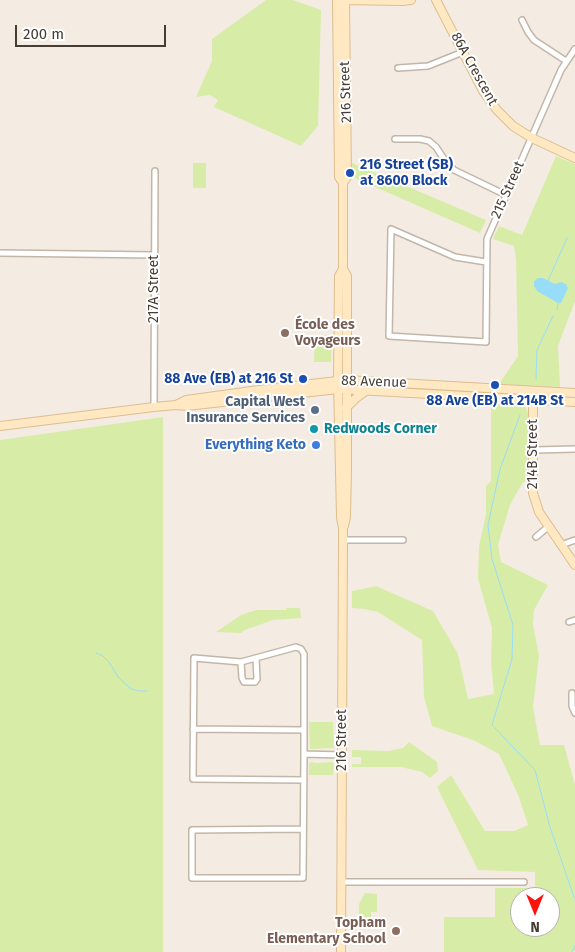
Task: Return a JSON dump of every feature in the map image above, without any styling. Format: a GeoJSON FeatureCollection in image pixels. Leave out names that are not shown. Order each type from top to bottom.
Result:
{"type":"FeatureCollection","features":[{"type":"Feature","properties":{"kind":"main road"},"geometry":{"type":"LineString","coordinates":[[341,0],[411,0]]}},
{"type":"Feature","properties":{"kind":"main road","name":"216 Street"},"geometry":{"type":"LineString","coordinates":[[341,0],[347,177],[343,183],[343,269],[347,276],[342,385],[341,952]]}},
{"type":"Feature","properties":{"kind":"main road","name":"86A Crescent"},"geometry":{"type":"LineString","coordinates":[[436,0],[483,91],[493,105],[513,126],[532,138],[575,158]]}},
{"type":"Feature","properties":{"kind":"main road","name":"216 Street"},"geometry":{"type":"LineString","coordinates":[[342,385],[346,408],[346,517],[343,528]]}},
{"type":"Feature","properties":{"kind":"main road","name":"88 Avenue"},"geometry":{"type":"LineString","coordinates":[[342,385],[367,390],[575,402]]}},
{"type":"Feature","properties":{"kind":"main road","name":"88 Avenue"},"geometry":{"type":"LineString","coordinates":[[0,426],[154,407],[186,406],[342,385],[533,390],[575,393]]}},
{"type":"Feature","properties":{"kind":"main road"},"geometry":{"type":"LineString","coordinates":[[346,408],[367,390]]}},
{"type":"Feature","properties":{"kind":"main road","name":"214B Street"},"geometry":{"type":"LineString","coordinates":[[533,390],[533,493],[539,512],[575,565]]}},
{"type":"Feature","properties":{"kind":"street"},"geometry":{"type":"LineString","coordinates":[[522,20],[534,40],[566,61]]}},
{"type":"Feature","properties":{"kind":"street","name":"215 Street"},"geometry":{"type":"LineString","coordinates":[[486,262],[455,257],[391,229],[389,336],[486,342],[487,239],[566,61],[575,49]]}},
{"type":"Feature","properties":{"kind":"street"},"geometry":{"type":"LineString","coordinates":[[398,68],[428,66],[463,52]]}},
{"type":"Feature","properties":{"kind":"street"},"geometry":{"type":"LineString","coordinates":[[395,139],[420,139],[429,142],[436,147],[454,170],[506,195]]}},
{"type":"Feature","properties":{"kind":"street","name":"217A Street"},"geometry":{"type":"LineString","coordinates":[[154,407],[155,171]]}},
{"type":"Feature","properties":{"kind":"street"},"geometry":{"type":"LineString","coordinates":[[0,253],[155,255]]}},
{"type":"Feature","properties":{"kind":"street"},"geometry":{"type":"LineString","coordinates":[[534,450],[575,449]]}},
{"type":"Feature","properties":{"kind":"street"},"geometry":{"type":"LineString","coordinates":[[536,537],[548,527]]}},
{"type":"Feature","properties":{"kind":"street"},"geometry":{"type":"LineString","coordinates":[[343,540],[403,540]]}},
{"type":"Feature","properties":{"kind":"street"},"geometry":{"type":"LineString","coordinates":[[561,546],[575,540]]}},
{"type":"Feature","properties":{"kind":"street"},"geometry":{"type":"LineString","coordinates":[[303,829],[192,830],[192,878],[303,878],[304,780],[304,654],[300,648],[296,647],[241,662],[194,658],[193,779],[304,780]]}},
{"type":"Feature","properties":{"kind":"street"},"geometry":{"type":"LineString","coordinates":[[241,662],[244,682],[255,682],[257,678],[256,658]]}},
{"type":"Feature","properties":{"kind":"street"},"geometry":{"type":"LineString","coordinates":[[572,693],[572,706],[575,713]]}},
{"type":"Feature","properties":{"kind":"street"},"geometry":{"type":"LineString","coordinates":[[192,729],[304,730]]}},
{"type":"Feature","properties":{"kind":"street"},"geometry":{"type":"LineString","coordinates":[[304,754],[342,755]]}},
{"type":"Feature","properties":{"kind":"street"},"geometry":{"type":"LineString","coordinates":[[341,882],[524,882]]}},
{"type":"Feature","properties":{"kind":"green space"},"geometry":{"type":"Polygon","coordinates":[[[266,0],[293,0],[321,10],[318,126],[301,146],[214,107],[218,100],[210,95],[196,97],[212,61],[212,39],[266,0]]]}},
{"type":"Feature","properties":{"kind":"green space"},"geometry":{"type":"Polygon","coordinates":[[[556,156],[575,164],[575,301],[558,346],[560,387],[499,384],[518,356],[516,259],[514,246],[493,239],[499,226],[522,235],[556,156]]]}},
{"type":"Feature","properties":{"kind":"green space"},"geometry":{"type":"Polygon","coordinates":[[[350,162],[486,220],[480,233],[350,176],[350,162]]]}},
{"type":"Feature","properties":{"kind":"green space"},"geometry":{"type":"Polygon","coordinates":[[[193,163],[206,163],[206,188],[193,188],[193,163]]]}},
{"type":"Feature","properties":{"kind":"green space"},"geometry":{"type":"Polygon","coordinates":[[[315,335],[332,335],[331,362],[314,362],[315,335]]]}},
{"type":"Feature","properties":{"kind":"green space"},"geometry":{"type":"Polygon","coordinates":[[[491,402],[523,404],[528,413],[528,481],[523,482],[510,505],[498,545],[501,562],[548,585],[534,610],[533,624],[539,656],[533,707],[540,745],[564,745],[575,785],[575,952],[444,952],[444,917],[495,917],[495,888],[510,888],[510,937],[560,937],[560,887],[535,887],[535,872],[478,870],[437,787],[451,775],[485,831],[514,831],[528,825],[519,797],[499,754],[473,740],[432,726],[424,697],[422,640],[378,612],[352,608],[352,591],[376,586],[433,611],[458,654],[468,699],[494,694],[491,661],[492,628],[478,579],[479,546],[486,514],[486,486],[491,481],[491,402]]]}},
{"type":"Feature","properties":{"kind":"green space"},"geometry":{"type":"Polygon","coordinates":[[[163,417],[163,952],[0,952],[0,440],[163,417]]]}},
{"type":"Feature","properties":{"kind":"green space"},"geometry":{"type":"Polygon","coordinates":[[[286,608],[300,608],[301,618],[273,620],[241,633],[216,632],[241,615],[256,610],[286,610],[286,608]]]}},
{"type":"Feature","properties":{"kind":"green space"},"geometry":{"type":"Polygon","coordinates":[[[309,722],[333,722],[334,748],[310,749],[309,722]]]}},
{"type":"Feature","properties":{"kind":"green space"},"geometry":{"type":"Polygon","coordinates":[[[409,742],[437,762],[438,771],[430,778],[422,772],[401,767],[352,767],[352,764],[361,764],[361,757],[352,757],[352,750],[388,751],[403,748],[409,742]]]}},
{"type":"Feature","properties":{"kind":"green space"},"geometry":{"type":"Polygon","coordinates":[[[311,762],[333,762],[333,775],[309,775],[309,764],[311,762]]]}},
{"type":"Feature","properties":{"kind":"green space"},"geometry":{"type":"Polygon","coordinates":[[[365,893],[377,894],[377,912],[371,912],[371,917],[366,926],[358,926],[359,904],[365,893]]]}},
{"type":"Feature","properties":{"kind":"water"},"geometry":{"type":"Polygon","coordinates":[[[538,278],[543,278],[555,284],[561,282],[566,284],[568,288],[561,303],[537,291],[534,281],[538,278]]]}},
{"type":"Feature","properties":{"kind":"waterway"},"geometry":{"type":"LineString","coordinates":[[548,281],[567,238]]}},
{"type":"Feature","properties":{"kind":"waterway"},"geometry":{"type":"LineString","coordinates":[[557,310],[558,303]]}},
{"type":"Feature","properties":{"kind":"waterway"},"geometry":{"type":"LineString","coordinates":[[536,379],[537,350],[553,316]]}},
{"type":"Feature","properties":{"kind":"waterway"},"geometry":{"type":"LineString","coordinates":[[520,415],[500,469],[488,525],[492,559],[513,625],[512,659],[492,725],[535,770],[550,827],[575,900]]}},
{"type":"Feature","properties":{"kind":"waterway"},"geometry":{"type":"LineString","coordinates":[[96,653],[103,656],[109,662],[118,677],[131,689],[147,691]]}},
{"type":"Feature","properties":{"kind":"waterway"},"geometry":{"type":"LineString","coordinates":[[572,952],[575,945]]}},
{"type":"Feature","properties":{"kind":"place","name":"216 Street (SB) at 8600 Block"},"geometry":{"type":"Point","coordinates":[350,173]}},
{"type":"Feature","properties":{"kind":"place","name":"École des Voyageurs"},"geometry":{"type":"Point","coordinates":[285,333]}},
{"type":"Feature","properties":{"kind":"place","name":"88 Ave (EB) at 216 St"},"geometry":{"type":"Point","coordinates":[303,379]}},
{"type":"Feature","properties":{"kind":"place","name":"88 Ave (EB) at 214B St"},"geometry":{"type":"Point","coordinates":[495,385]}},
{"type":"Feature","properties":{"kind":"place","name":"Capital West Insurance Services"},"geometry":{"type":"Point","coordinates":[315,410]}},
{"type":"Feature","properties":{"kind":"place","name":"Redwoods Corner"},"geometry":{"type":"Point","coordinates":[314,429]}},
{"type":"Feature","properties":{"kind":"place","name":"Everything Keto"},"geometry":{"type":"Point","coordinates":[316,445]}},
{"type":"Feature","properties":{"kind":"place","name":"Topham Elementary School"},"geometry":{"type":"Point","coordinates":[396,931]}}]}
